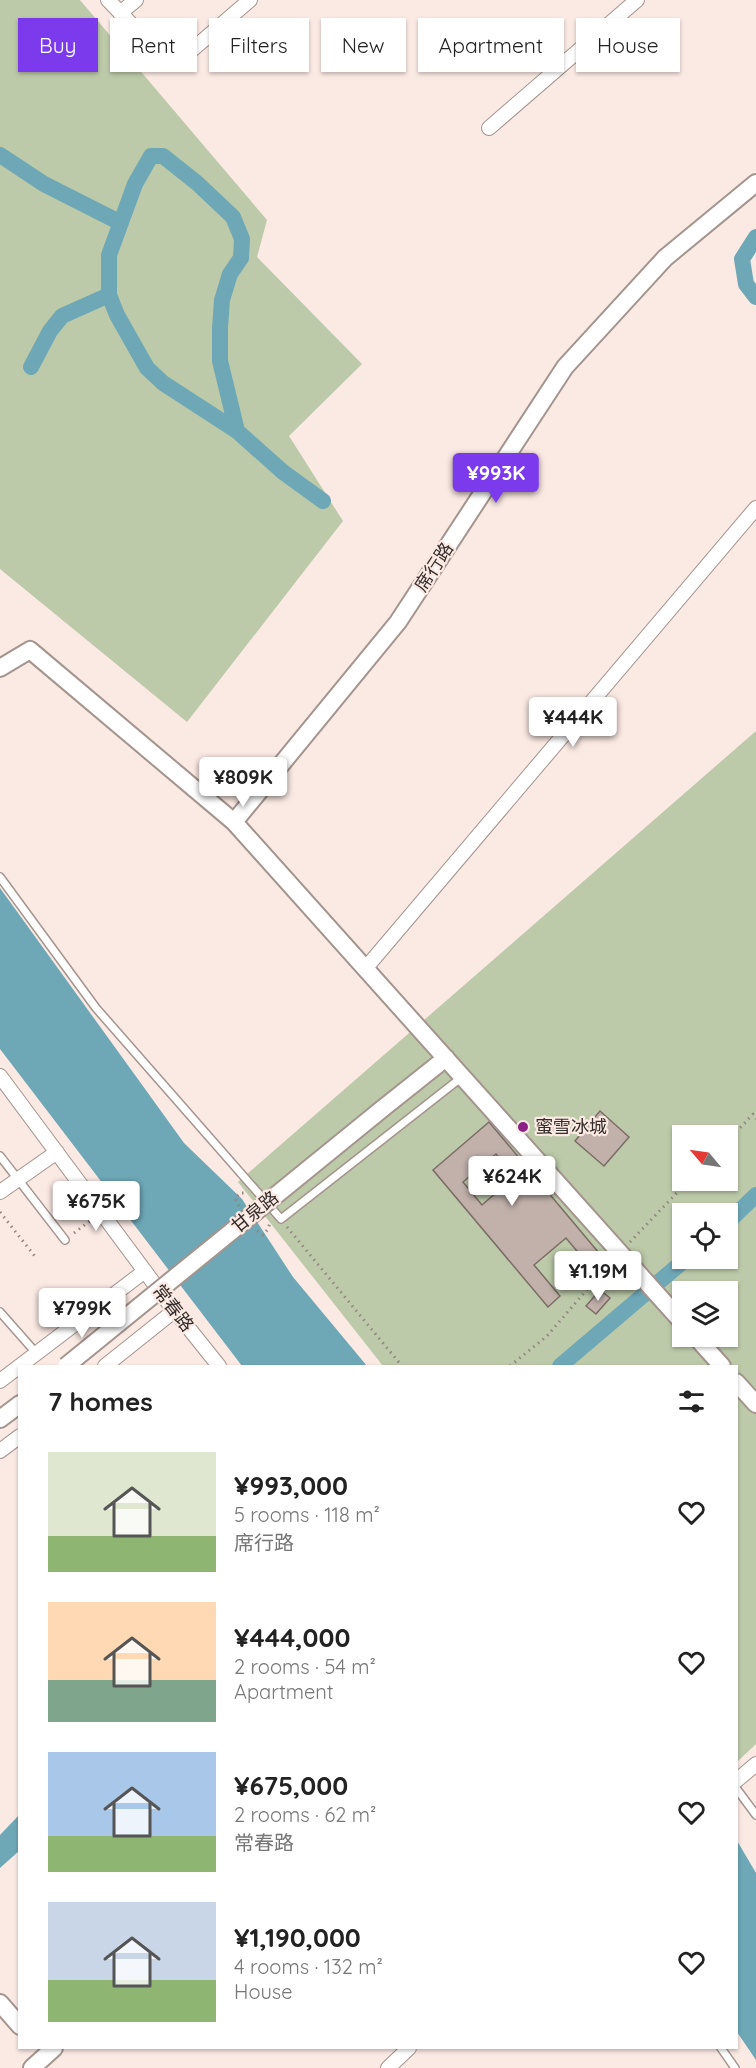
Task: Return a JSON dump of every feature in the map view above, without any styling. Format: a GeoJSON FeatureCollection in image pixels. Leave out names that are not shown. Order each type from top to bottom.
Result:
{"type":"FeatureCollection","features":[{"type":"Feature","properties":{"kind":"street"},"geometry":{"type":"LineString","coordinates":[[108,0],[160,55],[171,58],[185,57],[250,0]]}},
{"type":"Feature","properties":{"kind":"street"},"geometry":{"type":"LineString","coordinates":[[120,13],[136,0]]}},
{"type":"Feature","properties":{"kind":"street"},"geometry":{"type":"LineString","coordinates":[[489,128],[637,0]]}},
{"type":"Feature","properties":{"kind":"street","name":"席行路"},"geometry":{"type":"LineString","coordinates":[[234,822],[398,622],[565,367],[665,258],[756,183]]}},
{"type":"Feature","properties":{"kind":"street"},"geometry":{"type":"LineString","coordinates":[[365,969],[756,508]]}},
{"type":"Feature","properties":{"kind":"street"},"geometry":{"type":"LineString","coordinates":[[0,668],[30,650],[234,822],[672,1310]]}},
{"type":"Feature","properties":{"kind":"street","name":"甘泉路"},"geometry":{"type":"LineString","coordinates":[[67,1365],[446,1058]]}},
{"type":"Feature","properties":{"kind":"street","name":"常春路"},"geometry":{"type":"LineString","coordinates":[[0,1076],[174,1311],[218,1365]]}},
{"type":"Feature","properties":{"kind":"street"},"geometry":{"type":"LineString","coordinates":[[0,1192],[57,1152]]}},
{"type":"Feature","properties":{"kind":"street"},"geometry":{"type":"LineString","coordinates":[[22,1365],[145,1271]]}},
{"type":"Feature","properties":{"kind":"street"},"geometry":{"type":"LineString","coordinates":[[106,1365],[174,1311]]}},
{"type":"Feature","properties":{"kind":"street"},"geometry":{"type":"LineString","coordinates":[[705,1347],[721,1365]]}},
{"type":"Feature","properties":{"kind":"street"},"geometry":{"type":"LineString","coordinates":[[0,1381],[18,1368]]}},
{"type":"Feature","properties":{"kind":"street"},"geometry":{"type":"LineString","coordinates":[[738,1384],[756,1404]]}},
{"type":"Feature","properties":{"kind":"street"},"geometry":{"type":"LineString","coordinates":[[0,1419],[18,1406]]}},
{"type":"Feature","properties":{"kind":"street"},"geometry":{"type":"LineString","coordinates":[[0,1451],[18,1438]]}},
{"type":"Feature","properties":{"kind":"street"},"geometry":{"type":"LineString","coordinates":[[738,1779],[756,1764]]}},
{"type":"Feature","properties":{"kind":"street"},"geometry":{"type":"LineString","coordinates":[[0,2003],[18,2024]]}},
{"type":"Feature","properties":{"kind":"street"},"geometry":{"type":"LineString","coordinates":[[388,2068],[409,2049]]}},
{"type":"Feature","properties":{"kind":"street"},"geometry":{"type":"LineString","coordinates":[[32,2068],[48,2055]]}},
{"type":"Feature","properties":{"kind":"lane"},"geometry":{"type":"LineString","coordinates":[[0,877],[96,1008],[281,1219],[462,1077]]}},
{"type":"Feature","properties":{"kind":"lane"},"geometry":{"type":"LineString","coordinates":[[0,1155],[65,1239]]}},
{"type":"Feature","properties":{"kind":"lane"},"geometry":{"type":"LineString","coordinates":[[0,1312],[37,1354]]}},
{"type":"Feature","properties":{"kind":"lane"},"geometry":{"type":"LineString","coordinates":[[738,1791],[756,1815]]}},
{"type":"Feature","properties":{"kind":"lane"},"geometry":{"type":"LineString","coordinates":[[722,2049],[735,2068]]}},
{"type":"Feature","properties":{"kind":"path"},"geometry":{"type":"LineString","coordinates":[[738,1130],[753,1114],[756,1119]]}},
{"type":"Feature","properties":{"kind":"path"},"geometry":{"type":"LineString","coordinates":[[511,1365],[547,1336],[619,1252],[678,1191]]}},
{"type":"Feature","properties":{"kind":"path"},"geometry":{"type":"LineString","coordinates":[[0,1212],[38,1259]]}},
{"type":"Feature","properties":{"kind":"path"},"geometry":{"type":"LineString","coordinates":[[65,1239],[102,1213]]}},
{"type":"Feature","properties":{"kind":"path"},"geometry":{"type":"LineString","coordinates":[[281,1219],[401,1365]]}},
{"type":"Feature","properties":{"kind":"green space"},"geometry":{"type":"Polygon","coordinates":[[[0,0],[80,0],[95,18],[18,18],[18,72],[98,72],[98,21],[110,35],[110,72],[141,72],[267,220],[257,257],[362,364],[289,436],[343,521],[187,722],[0,569],[0,0]]]}},
{"type":"Feature","properties":{"kind":"green space"},"geometry":{"type":"Polygon","coordinates":[[[756,731],[756,1744],[738,1761],[738,1365],[382,1365],[238,1182],[756,731]]]}},
{"type":"Feature","properties":{"kind":"water"},"geometry":{"type":"Polygon","coordinates":[[[0,888],[184,1143],[242,1199],[293,1277],[366,1365],[241,1365],[0,1049],[0,888]]]}},
{"type":"Feature","properties":{"kind":"water"},"geometry":{"type":"Polygon","coordinates":[[[18,1816],[18,1852],[0,1868],[0,1835],[18,1816]]]}},
{"type":"Feature","properties":{"kind":"water"},"geometry":{"type":"Polygon","coordinates":[[[738,1842],[756,1873],[756,2060],[738,2033],[738,1842]]]}},
{"type":"Feature","properties":{"kind":"building"},"geometry":{"type":"Polygon","coordinates":[[[600,1111],[629,1137],[604,1166],[575,1141],[600,1111]]]}},
{"type":"Feature","properties":{"kind":"building"},"geometry":{"type":"Polygon","coordinates":[[[489,1122],[604,1259],[592,1269],[566,1238],[534,1265],[560,1296],[548,1307],[433,1170],[489,1122]],[[496,1154],[463,1182],[482,1205],[514,1177],[496,1154]]]}},
{"type":"Feature","properties":{"kind":"building"},"geometry":{"type":"Polygon","coordinates":[[[600,1290],[610,1298],[596,1314],[586,1306],[600,1290]]]}},
{"type":"Feature","properties":{"kind":"waterway"},"geometry":{"type":"LineString","coordinates":[[0,155],[44,184],[121,223]]}},
{"type":"Feature","properties":{"kind":"waterway"},"geometry":{"type":"LineString","coordinates":[[237,431],[220,361],[220,328],[222,300],[230,274],[241,258],[242,239],[233,217],[197,183],[163,156],[151,156],[135,184],[109,255],[109,295],[117,315],[147,368],[163,383],[237,431],[283,472],[323,501]]}},
{"type":"Feature","properties":{"kind":"waterway"},"geometry":{"type":"LineString","coordinates":[[756,237],[742,259],[746,284],[756,297]]}},
{"type":"Feature","properties":{"kind":"waterway"},"geometry":{"type":"LineString","coordinates":[[31,367],[50,331],[62,316],[109,295]]}},
{"type":"Feature","properties":{"kind":"waterway"},"geometry":{"type":"LineString","coordinates":[[738,1212],[756,1195]]}},
{"type":"Feature","properties":{"kind":"waterway"},"geometry":{"type":"LineString","coordinates":[[561,1365],[674,1269]]}},
{"type":"Feature","properties":{"kind":"place","name":"蜜雪冰城"},"geometry":{"type":"Point","coordinates":[523,1127]}}]}
